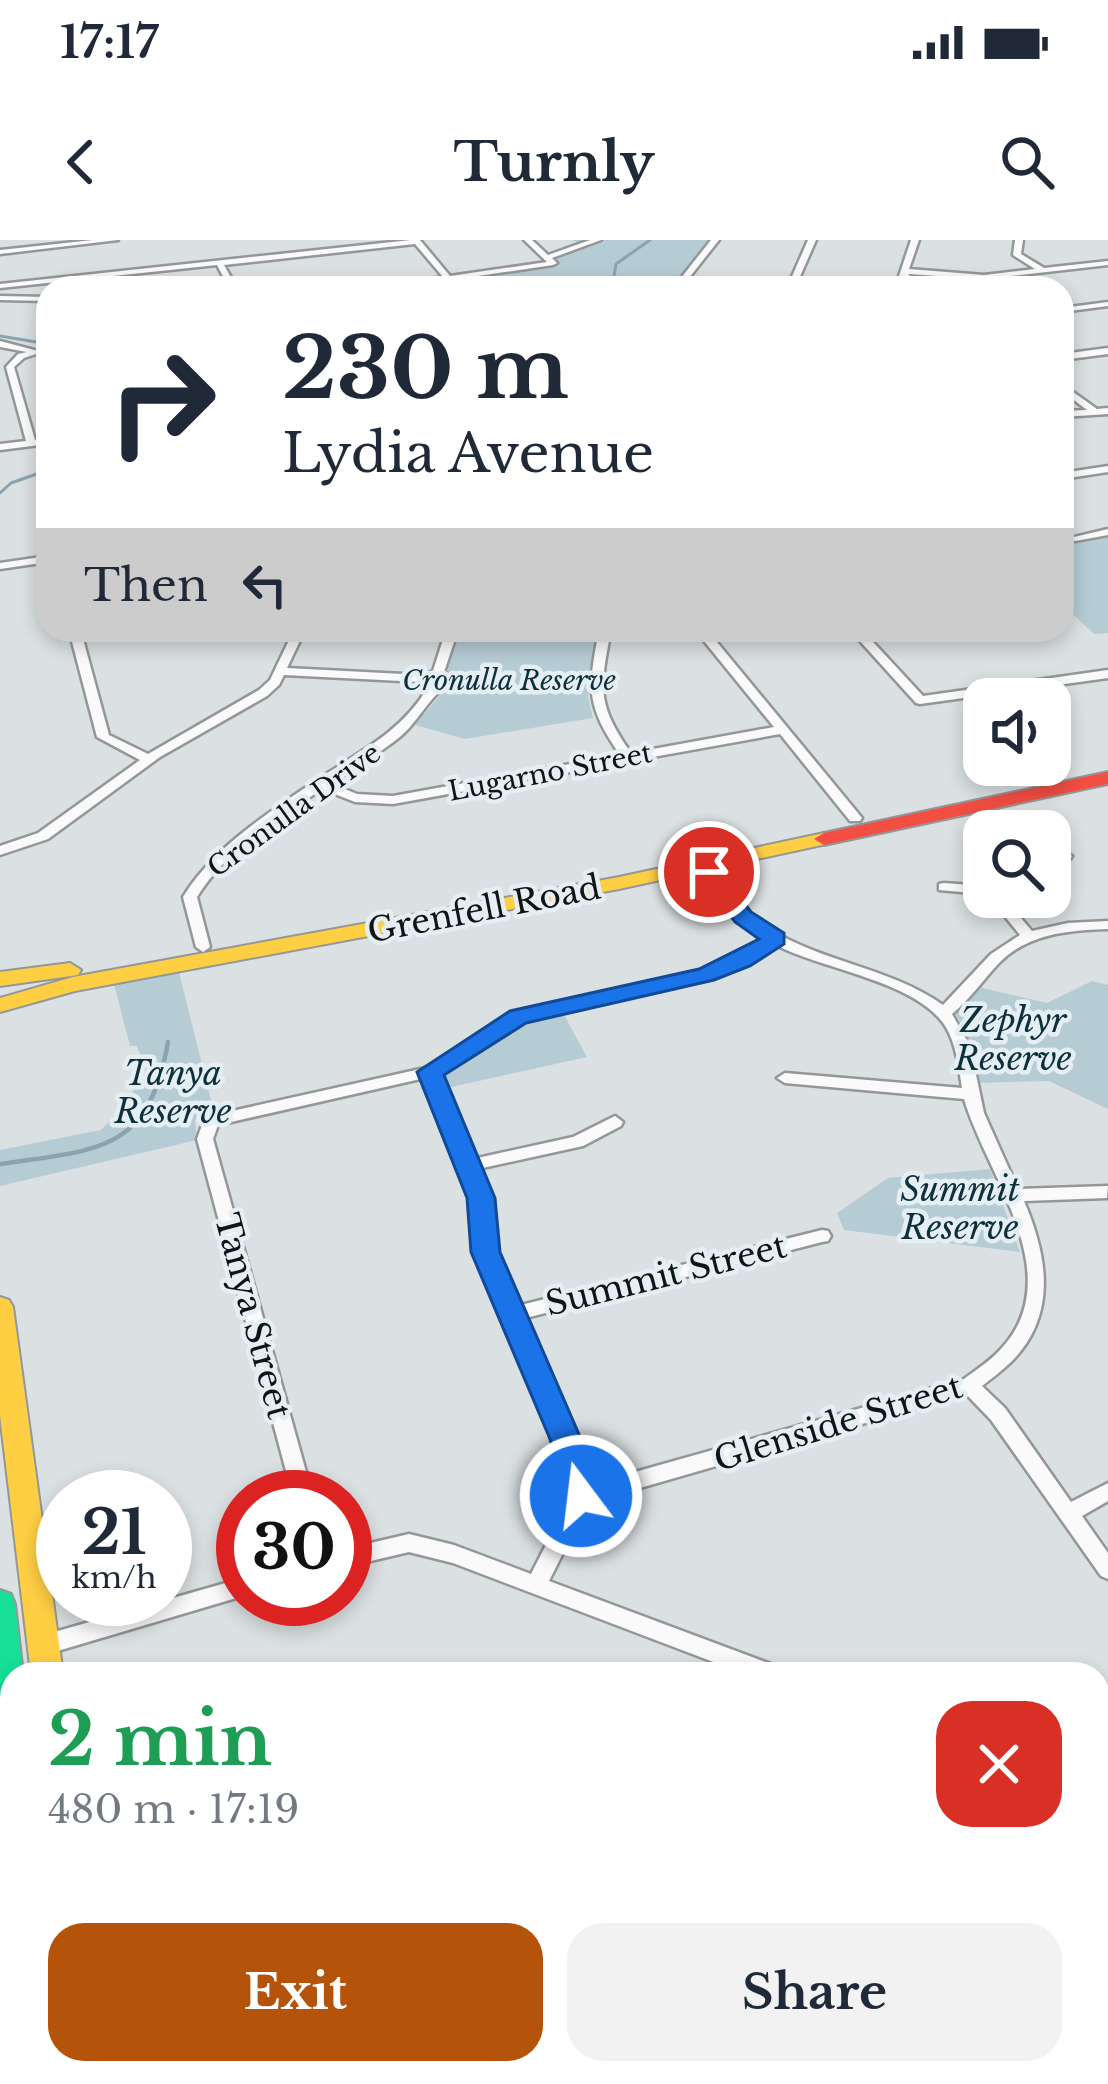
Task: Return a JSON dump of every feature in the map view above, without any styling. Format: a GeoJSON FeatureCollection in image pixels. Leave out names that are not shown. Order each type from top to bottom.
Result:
{"type":"FeatureCollection","features":[{"type":"Feature","properties":{"kind":"main road","name":"Grenfell Road"},"geometry":{"type":"LineString","coordinates":[[700,859],[855,818],[1108,765]]}},
{"type":"Feature","properties":{"kind":"main road","name":"Grenfell Road"},"geometry":{"type":"LineString","coordinates":[[0,1005],[206,954],[1108,778]]}},
{"type":"Feature","properties":{"kind":"main road","name":"Grenfell Road"},"geometry":{"type":"LineString","coordinates":[[0,979],[206,954]]}},
{"type":"Feature","properties":{"kind":"main road"},"geometry":{"type":"LineString","coordinates":[[1,1327],[7,1411],[46,1662]]}},
{"type":"Feature","properties":{"kind":"main road"},"geometry":{"type":"LineString","coordinates":[[0,1604],[7,1662]]}},
{"type":"Feature","properties":{"kind":"main road"},"geometry":{"type":"LineString","coordinates":[[2,1616],[44,1645]]}},
{"type":"Feature","properties":{"kind":"main road"},"geometry":{"type":"LineString","coordinates":[[31,1662],[44,1645]]}},
{"type":"Feature","properties":{"kind":"street"},"geometry":{"type":"LineString","coordinates":[[0,252],[114,240]]}},
{"type":"Feature","properties":{"kind":"street"},"geometry":{"type":"LineString","coordinates":[[528,240],[545,262]]}},
{"type":"Feature","properties":{"kind":"street"},"geometry":{"type":"LineString","coordinates":[[459,276],[545,262],[597,240]]}},
{"type":"Feature","properties":{"kind":"street"},"geometry":{"type":"LineString","coordinates":[[686,276],[715,240]]}},
{"type":"Feature","properties":{"kind":"street"},"geometry":{"type":"LineString","coordinates":[[796,276],[812,240]]}},
{"type":"Feature","properties":{"kind":"street"},"geometry":{"type":"LineString","coordinates":[[905,276],[915,240]]}},
{"type":"Feature","properties":{"kind":"street"},"geometry":{"type":"LineString","coordinates":[[1019,240],[1017,255],[1042,271]]}},
{"type":"Feature","properties":{"kind":"street"},"geometry":{"type":"LineString","coordinates":[[95,276],[416,241],[445,276]]}},
{"type":"Feature","properties":{"kind":"street"},"geometry":{"type":"LineString","coordinates":[[219,263],[226,276]]}},
{"type":"Feature","properties":{"kind":"street"},"geometry":{"type":"LineString","coordinates":[[994,276],[1061,269],[1092,275],[1098,274],[1096,265],[1108,263]]}},
{"type":"Feature","properties":{"kind":"street"},"geometry":{"type":"LineString","coordinates":[[905,271],[971,276]]}},
{"type":"Feature","properties":{"kind":"street"},"geometry":{"type":"LineString","coordinates":[[0,286],[36,282]]}},
{"type":"Feature","properties":{"kind":"street"},"geometry":{"type":"LineString","coordinates":[[0,298],[36,299]]}},
{"type":"Feature","properties":{"kind":"street"},"geometry":{"type":"LineString","coordinates":[[1074,309],[1108,304]]}},
{"type":"Feature","properties":{"kind":"street"},"geometry":{"type":"LineString","coordinates":[[1088,307],[1108,319]]}},
{"type":"Feature","properties":{"kind":"street"},"geometry":{"type":"LineString","coordinates":[[0,344],[36,351]]}},
{"type":"Feature","properties":{"kind":"street"},"geometry":{"type":"LineString","coordinates":[[1074,356],[1108,351]]}},
{"type":"Feature","properties":{"kind":"street"},"geometry":{"type":"LineString","coordinates":[[31,443],[10,368],[21,356],[36,353]]}},
{"type":"Feature","properties":{"kind":"street"},"geometry":{"type":"LineString","coordinates":[[1074,396],[1092,409]]}},
{"type":"Feature","properties":{"kind":"street"},"geometry":{"type":"LineString","coordinates":[[1074,412],[1108,411]]}},
{"type":"Feature","properties":{"kind":"street"},"geometry":{"type":"LineString","coordinates":[[0,447],[36,442]]}},
{"type":"Feature","properties":{"kind":"street"},"geometry":{"type":"LineString","coordinates":[[1074,474],[1108,469]]}},
{"type":"Feature","properties":{"kind":"street"},"geometry":{"type":"LineString","coordinates":[[1075,538],[1108,532]]}},
{"type":"Feature","properties":{"kind":"street"},"geometry":{"type":"LineString","coordinates":[[0,566],[36,562]]}},
{"type":"Feature","properties":{"kind":"street"},"geometry":{"type":"LineString","coordinates":[[78,642],[103,737],[148,759]]}},
{"type":"Feature","properties":{"kind":"street"},"geometry":{"type":"LineString","coordinates":[[0,851],[60,826],[148,759],[256,698],[280,671],[293,642]]}},
{"type":"Feature","properties":{"kind":"street","name":"Cronulla Drive"},"geometry":{"type":"LineString","coordinates":[[206,954],[190,907],[194,887],[219,861],[320,784],[405,728],[447,642]]}},
{"type":"Feature","properties":{"kind":"street"},"geometry":{"type":"LineString","coordinates":[[603,642],[594,691],[596,711],[627,757]]}},
{"type":"Feature","properties":{"kind":"street"},"geometry":{"type":"LineString","coordinates":[[710,642],[855,818]]}},
{"type":"Feature","properties":{"kind":"street"},"geometry":{"type":"LineString","coordinates":[[867,642],[920,700],[1108,674]]}},
{"type":"Feature","properties":{"kind":"street"},"geometry":{"type":"LineString","coordinates":[[280,671],[432,679]]}},
{"type":"Feature","properties":{"kind":"street","name":"Lugarno Street"},"geometry":{"type":"LineString","coordinates":[[320,784],[355,797],[393,800],[780,730]]}},
{"type":"Feature","properties":{"kind":"street"},"geometry":{"type":"LineString","coordinates":[[700,859],[743,917],[776,939],[912,992],[943,1013],[965,998],[1001,952],[1030,938],[1108,925]]}},
{"type":"Feature","properties":{"kind":"street"},"geometry":{"type":"LineString","coordinates":[[944,886],[963,888]]}},
{"type":"Feature","properties":{"kind":"street"},"geometry":{"type":"LineString","coordinates":[[1013,918],[1030,938]]}},
{"type":"Feature","properties":{"kind":"street"},"geometry":{"type":"LineString","coordinates":[[536,1586],[581,1496],[566,1439],[485,1252],[481,1198],[471,1165],[430,1072],[518,1017],[706,975],[742,961],[776,939]]}},
{"type":"Feature","properties":{"kind":"street","name":"Glenside Street"},"geometry":{"type":"LineString","coordinates":[[581,1496],[970,1385],[1001,1365],[1031,1328],[1038,1267],[970,1094],[964,1049],[943,1013]]}},
{"type":"Feature","properties":{"kind":"street","name":"Tanya Street"},"geometry":{"type":"LineString","coordinates":[[296,1470],[206,1134],[211,1121],[228,1116],[430,1072]]}},
{"type":"Feature","properties":{"kind":"street"},"geometry":{"type":"LineString","coordinates":[[785,1078],[970,1094]]}},
{"type":"Feature","properties":{"kind":"street"},"geometry":{"type":"LineString","coordinates":[[471,1165],[578,1142],[615,1122]]}},
{"type":"Feature","properties":{"kind":"street"},"geometry":{"type":"LineString","coordinates":[[1012,1195],[1107,1192]]}},
{"type":"Feature","properties":{"kind":"street","name":"Summit Street"},"geometry":{"type":"LineString","coordinates":[[511,1316],[822,1235]]}},
{"type":"Feature","properties":{"kind":"street"},"geometry":{"type":"LineString","coordinates":[[970,1385],[998,1414],[1108,1570]]}},
{"type":"Feature","properties":{"kind":"street"},"geometry":{"type":"LineString","coordinates":[[1068,1514],[1108,1491]]}},
{"type":"Feature","properties":{"kind":"street"},"geometry":{"type":"LineString","coordinates":[[372,1552],[409,1544],[454,1554],[739,1662]]}},
{"type":"Feature","properties":{"kind":"street"},"geometry":{"type":"LineString","coordinates":[[44,1645],[216,1596]]}},
{"type":"Feature","properties":{"kind":"green space"},"geometry":{"type":"Polygon","coordinates":[[[571,240],[716,240],[688,276],[480,276],[537,269],[553,263],[550,256],[585,244],[571,240]]]}},
{"type":"Feature","properties":{"kind":"green space"},"geometry":{"type":"Polygon","coordinates":[[[1108,535],[1108,633],[1094,634],[1074,615],[1074,540],[1108,535]]]}},
{"type":"Feature","properties":{"kind":"green space","name":"Cronulla Reserve"},"geometry":{"type":"Polygon","coordinates":[[[453,642],[599,642],[588,696],[593,718],[465,739],[415,725],[452,681],[446,666],[453,642]]]}},
{"type":"Feature","properties":{"kind":"green space","name":"Tanya Reserve"},"geometry":{"type":"Polygon","coordinates":[[[178,968],[213,1108],[195,1120],[197,1140],[0,1186],[0,1150],[101,1130],[127,1103],[145,1067],[137,1046],[130,1046],[113,980],[178,968]]]}},
{"type":"Feature","properties":{"kind":"green space","name":"Zephyr Reserve"},"geometry":{"type":"Polygon","coordinates":[[[1092,981],[1108,985],[1108,1109],[1049,1081],[973,1083],[967,1034],[954,1011],[978,987],[1047,1003],[1092,981]]]}},
{"type":"Feature","properties":{"kind":"green space"},"geometry":{"type":"Polygon","coordinates":[[[562,1011],[587,1057],[447,1088],[444,1075],[482,1041],[530,1019],[562,1011]]]}},
{"type":"Feature","properties":{"kind":"green space","name":"Summit Reserve"},"geometry":{"type":"Polygon","coordinates":[[[990,1169],[1020,1252],[844,1230],[837,1213],[888,1178],[990,1169]]]}},
{"type":"Feature","properties":{"kind":"waterway"},"geometry":{"type":"LineString","coordinates":[[614,276],[616,264],[650,240]]}},
{"type":"Feature","properties":{"kind":"waterway"},"geometry":{"type":"LineString","coordinates":[[0,336],[36,342]]}},
{"type":"Feature","properties":{"kind":"waterway"},"geometry":{"type":"LineString","coordinates":[[0,493],[11,483],[36,474]]}},
{"type":"Feature","properties":{"kind":"waterway"},"geometry":{"type":"LineString","coordinates":[[1,1164],[92,1148],[132,1126],[159,1079],[168,1042]]}},
{"type":"Feature","properties":{"kind":"traffic: fast"},"geometry":{"type":"LineString","coordinates":[[0,1604],[6,1662]]}},
{"type":"Feature","properties":{"kind":"traffic: slow"},"geometry":{"type":"LineString","coordinates":[[0,1005],[73,984],[619,883],[824,839]]}},
{"type":"Feature","properties":{"kind":"traffic: slow"},"geometry":{"type":"LineString","coordinates":[[0,979],[70,970]]}},
{"type":"Feature","properties":{"kind":"traffic: slow"},"geometry":{"type":"LineString","coordinates":[[0,1307],[45,1662]]}},
{"type":"Feature","properties":{"kind":"traffic: jam"},"geometry":{"type":"LineString","coordinates":[[824,839],[1108,778]]}},
{"type":"Feature","properties":{"kind":"route"},"geometry":{"type":"LineString","coordinates":[[581,1496],[566,1439],[485,1252],[481,1198],[471,1165],[430,1072],[518,1017],[706,975],[742,961],[776,939],[743,917],[709,872]]}}]}
